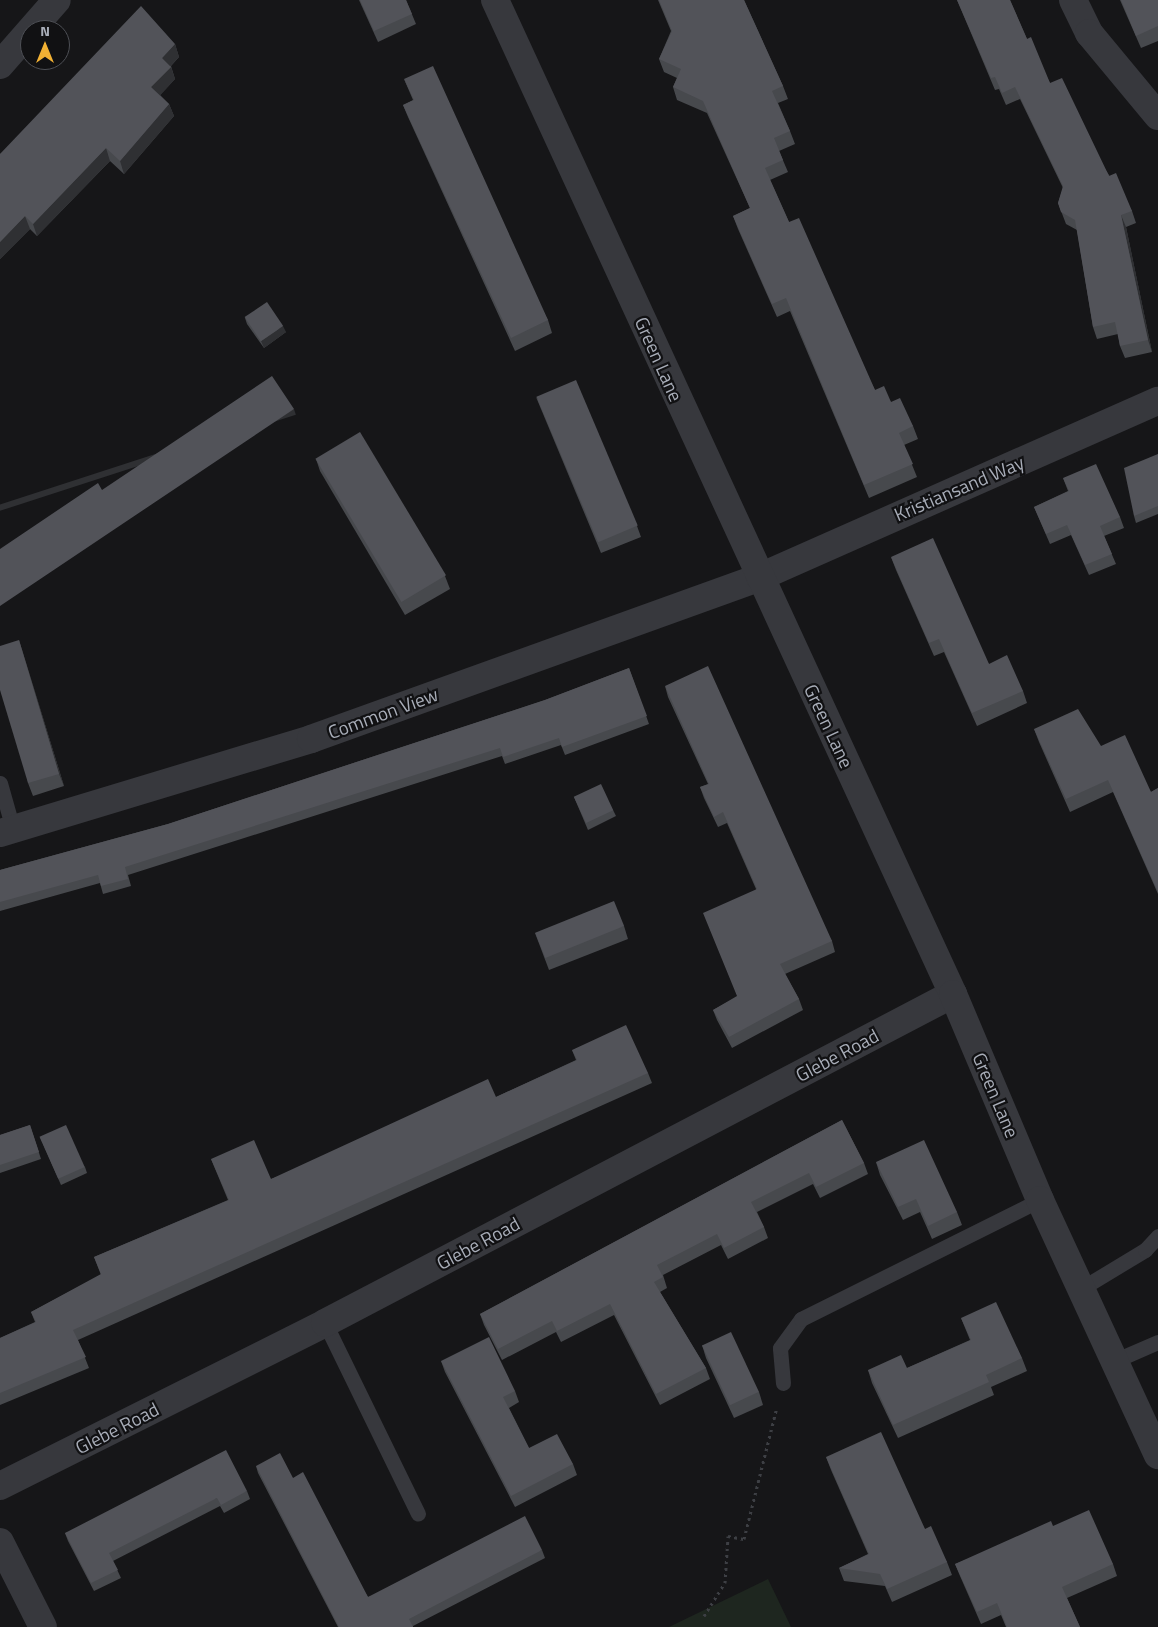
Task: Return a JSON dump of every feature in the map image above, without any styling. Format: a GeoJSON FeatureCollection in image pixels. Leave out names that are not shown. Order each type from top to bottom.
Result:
{"type":"FeatureCollection","features":[{"type":"Feature","properties":{"kind":"street"},"geometry":{"type":"LineString","coordinates":[[0,64],[57,0]]}},
{"type":"Feature","properties":{"kind":"street","name":"Green Lane"},"geometry":{"type":"LineString","coordinates":[[495,0],[953,994],[1040,1200],[1158,1454]]}},
{"type":"Feature","properties":{"kind":"street"},"geometry":{"type":"LineString","coordinates":[[1073,0],[1089,32],[1158,116]]}},
{"type":"Feature","properties":{"kind":"street","name":"Kristiansand Way"},"geometry":{"type":"LineString","coordinates":[[760,577],[1158,401]]}},
{"type":"Feature","properties":{"kind":"street","name":"Common View"},"geometry":{"type":"LineString","coordinates":[[6,831],[310,739],[760,577]]}},
{"type":"Feature","properties":{"kind":"street","name":"Glebe Road"},"geometry":{"type":"LineString","coordinates":[[0,1486],[325,1323],[953,994]]}},
{"type":"Feature","properties":{"kind":"street"},"geometry":{"type":"LineString","coordinates":[[0,1542],[43,1627]]}},
{"type":"Feature","properties":{"kind":"lane"},"geometry":{"type":"LineString","coordinates":[[0,783],[6,831]]}},
{"type":"Feature","properties":{"kind":"lane"},"geometry":{"type":"LineString","coordinates":[[783,1383],[780,1348],[801,1319],[1040,1200]]}},
{"type":"Feature","properties":{"kind":"lane"},"geometry":{"type":"LineString","coordinates":[[1082,1288],[1145,1250],[1158,1236]]}},
{"type":"Feature","properties":{"kind":"lane"},"geometry":{"type":"LineString","coordinates":[[325,1323],[418,1514]]}},
{"type":"Feature","properties":{"kind":"lane"},"geometry":{"type":"LineString","coordinates":[[1114,1361],[1158,1342]]}},
{"type":"Feature","properties":{"kind":"path"},"geometry":{"type":"LineString","coordinates":[[704,1616],[725,1584],[728,1536],[744,1539],[783,1383]]}},
{"type":"Feature","properties":{"kind":"shaded area"},"geometry":{"type":"Polygon","coordinates":[[[768,1579],[791,1627],[669,1627],[768,1579]]]}},
{"type":"Feature","properties":{"kind":"building"},"geometry":{"type":"Polygon","coordinates":[[[360,0],[406,0],[412,14],[374,31],[360,0]]]}},
{"type":"Feature","properties":{"kind":"building"},"geometry":{"type":"Polygon","coordinates":[[[659,0],[744,0],[783,86],[772,91],[790,131],[774,138],[783,160],[765,168],[789,222],[799,218],[875,390],[884,386],[891,402],[900,398],[913,426],[899,433],[913,464],[864,485],[786,298],[772,304],[733,216],[750,208],[703,101],[673,87],[681,69],[659,59],[672,31],[659,0]]]}},
{"type":"Feature","properties":{"kind":"building"},"geometry":{"type":"Polygon","coordinates":[[[957,0],[1010,0],[1027,39],[1031,37],[1050,83],[1062,78],[1109,176],[1116,173],[1132,211],[1121,215],[1148,340],[1120,346],[1115,322],[1093,327],[1075,220],[1061,212],[1058,203],[1063,186],[1015,87],[1002,93],[995,77],[991,78],[957,0]]]}},
{"type":"Feature","properties":{"kind":"building"},"geometry":{"type":"Polygon","coordinates":[[[1121,0],[1158,0],[1158,26],[1136,36],[1121,0]]]}},
{"type":"Feature","properties":{"kind":"building"},"geometry":{"type":"Polygon","coordinates":[[[141,6],[175,44],[162,58],[171,67],[151,87],[169,104],[120,161],[106,148],[33,224],[25,216],[0,242],[0,154],[141,6]]]}},
{"type":"Feature","properties":{"kind":"building"},"geometry":{"type":"Polygon","coordinates":[[[433,66],[548,320],[511,338],[403,105],[414,100],[404,79],[433,66]]]}},
{"type":"Feature","properties":{"kind":"building"},"geometry":{"type":"Polygon","coordinates":[[[267,302],[283,326],[261,341],[245,317],[267,302]]]}},
{"type":"Feature","properties":{"kind":"building"},"geometry":{"type":"Polygon","coordinates":[[[272,376],[294,409],[0,606],[0,549],[98,483],[102,490],[272,376]]]}},
{"type":"Feature","properties":{"kind":"building"},"geometry":{"type":"Polygon","coordinates":[[[576,380],[638,525],[598,542],[536,397],[576,380]]]}},
{"type":"Feature","properties":{"kind":"building"},"geometry":{"type":"Polygon","coordinates":[[[360,432],[446,575],[401,602],[315,459],[360,432]]]}},
{"type":"Feature","properties":{"kind":"building"},"geometry":{"type":"Polygon","coordinates":[[[1158,454],[1158,506],[1134,516],[1124,468],[1158,454]]]}},
{"type":"Feature","properties":{"kind":"building"},"geometry":{"type":"Polygon","coordinates":[[[1096,464],[1120,517],[1100,526],[1112,554],[1085,565],[1067,525],[1046,534],[1034,507],[1069,491],[1063,478],[1096,464]]]}},
{"type":"Feature","properties":{"kind":"building"},"geometry":{"type":"Polygon","coordinates":[[[933,538],[989,664],[1007,655],[1023,691],[972,713],[939,639],[929,643],[891,557],[933,538]]]}},
{"type":"Feature","properties":{"kind":"building"},"geometry":{"type":"Polygon","coordinates":[[[19,640],[59,774],[28,783],[0,690],[0,646],[19,640]]]}},
{"type":"Feature","properties":{"kind":"building"},"geometry":{"type":"Polygon","coordinates":[[[708,666],[832,941],[780,964],[799,999],[729,1037],[713,1010],[737,996],[703,913],[757,889],[723,812],[714,817],[700,787],[709,784],[665,686],[708,666]]]}},
{"type":"Feature","properties":{"kind":"building"},"geometry":{"type":"Polygon","coordinates":[[[629,668],[647,716],[562,747],[559,738],[503,757],[500,748],[125,867],[128,879],[101,886],[98,875],[0,902],[0,870],[168,824],[545,700],[629,668]]]}},
{"type":"Feature","properties":{"kind":"building"},"geometry":{"type":"Polygon","coordinates":[[[1078,709],[1101,746],[1125,735],[1151,792],[1158,788],[1158,892],[1108,780],[1066,799],[1034,729],[1078,709]]]}},
{"type":"Feature","properties":{"kind":"building"},"geometry":{"type":"Polygon","coordinates":[[[601,784],[613,810],[586,823],[574,797],[601,784]]]}},
{"type":"Feature","properties":{"kind":"building"},"geometry":{"type":"Polygon","coordinates":[[[614,901],[624,926],[545,958],[535,933],[614,901]]]}},
{"type":"Feature","properties":{"kind":"building"},"geometry":{"type":"Polygon","coordinates":[[[626,1025],[648,1073],[73,1330],[86,1357],[0,1393],[0,1338],[36,1322],[31,1312],[101,1274],[94,1257],[229,1200],[211,1159],[254,1140],[271,1179],[488,1079],[496,1097],[577,1060],[572,1050],[626,1025]]]}},
{"type":"Feature","properties":{"kind":"building"},"geometry":{"type":"Polygon","coordinates":[[[842,1120],[864,1163],[816,1187],[809,1173],[751,1202],[764,1227],[724,1248],[717,1234],[657,1265],[663,1277],[654,1282],[706,1368],[656,1394],[610,1304],[557,1331],[552,1321],[498,1349],[480,1314],[842,1120]]]}},
{"type":"Feature","properties":{"kind":"building"},"geometry":{"type":"Polygon","coordinates":[[[30,1125],[39,1152],[0,1165],[0,1135],[30,1125]]]}},
{"type":"Feature","properties":{"kind":"building"},"geometry":{"type":"Polygon","coordinates":[[[66,1125],[85,1167],[58,1179],[40,1137],[66,1125]]]}},
{"type":"Feature","properties":{"kind":"building"},"geometry":{"type":"Polygon","coordinates":[[[924,1140],[957,1212],[928,1226],[916,1199],[898,1207],[876,1162],[924,1140]]]}},
{"type":"Feature","properties":{"kind":"building"},"geometry":{"type":"Polygon","coordinates":[[[996,1302],[1022,1358],[986,1375],[989,1382],[893,1425],[868,1370],[901,1355],[907,1368],[971,1340],[961,1318],[996,1302]]]}},
{"type":"Feature","properties":{"kind":"building"},"geometry":{"type":"Polygon","coordinates":[[[731,1332],[759,1392],[730,1405],[702,1346],[731,1332]]]}},
{"type":"Feature","properties":{"kind":"building"},"geometry":{"type":"Polygon","coordinates":[[[489,1337],[515,1391],[503,1397],[529,1448],[557,1434],[573,1464],[511,1496],[441,1361],[489,1337]]]}},
{"type":"Feature","properties":{"kind":"building"},"geometry":{"type":"Polygon","coordinates":[[[881,1432],[925,1529],[931,1526],[947,1562],[887,1589],[880,1574],[839,1568],[869,1554],[826,1457],[881,1432]]]}},
{"type":"Feature","properties":{"kind":"building"},"geometry":{"type":"Polygon","coordinates":[[[226,1450],[247,1491],[221,1505],[217,1498],[109,1553],[118,1570],[91,1583],[65,1533],[226,1450]]]}},
{"type":"Feature","properties":{"kind":"building"},"geometry":{"type":"Polygon","coordinates":[[[280,1453],[293,1478],[303,1472],[368,1597],[525,1516],[542,1550],[409,1619],[413,1627],[339,1627],[256,1466],[280,1453]]]}},
{"type":"Feature","properties":{"kind":"building"},"geometry":{"type":"Polygon","coordinates":[[[1089,1510],[1113,1564],[1062,1587],[1080,1627],[1007,1627],[997,1603],[977,1612],[955,1564],[1051,1521],[1053,1526],[1089,1510]]]}}]}
